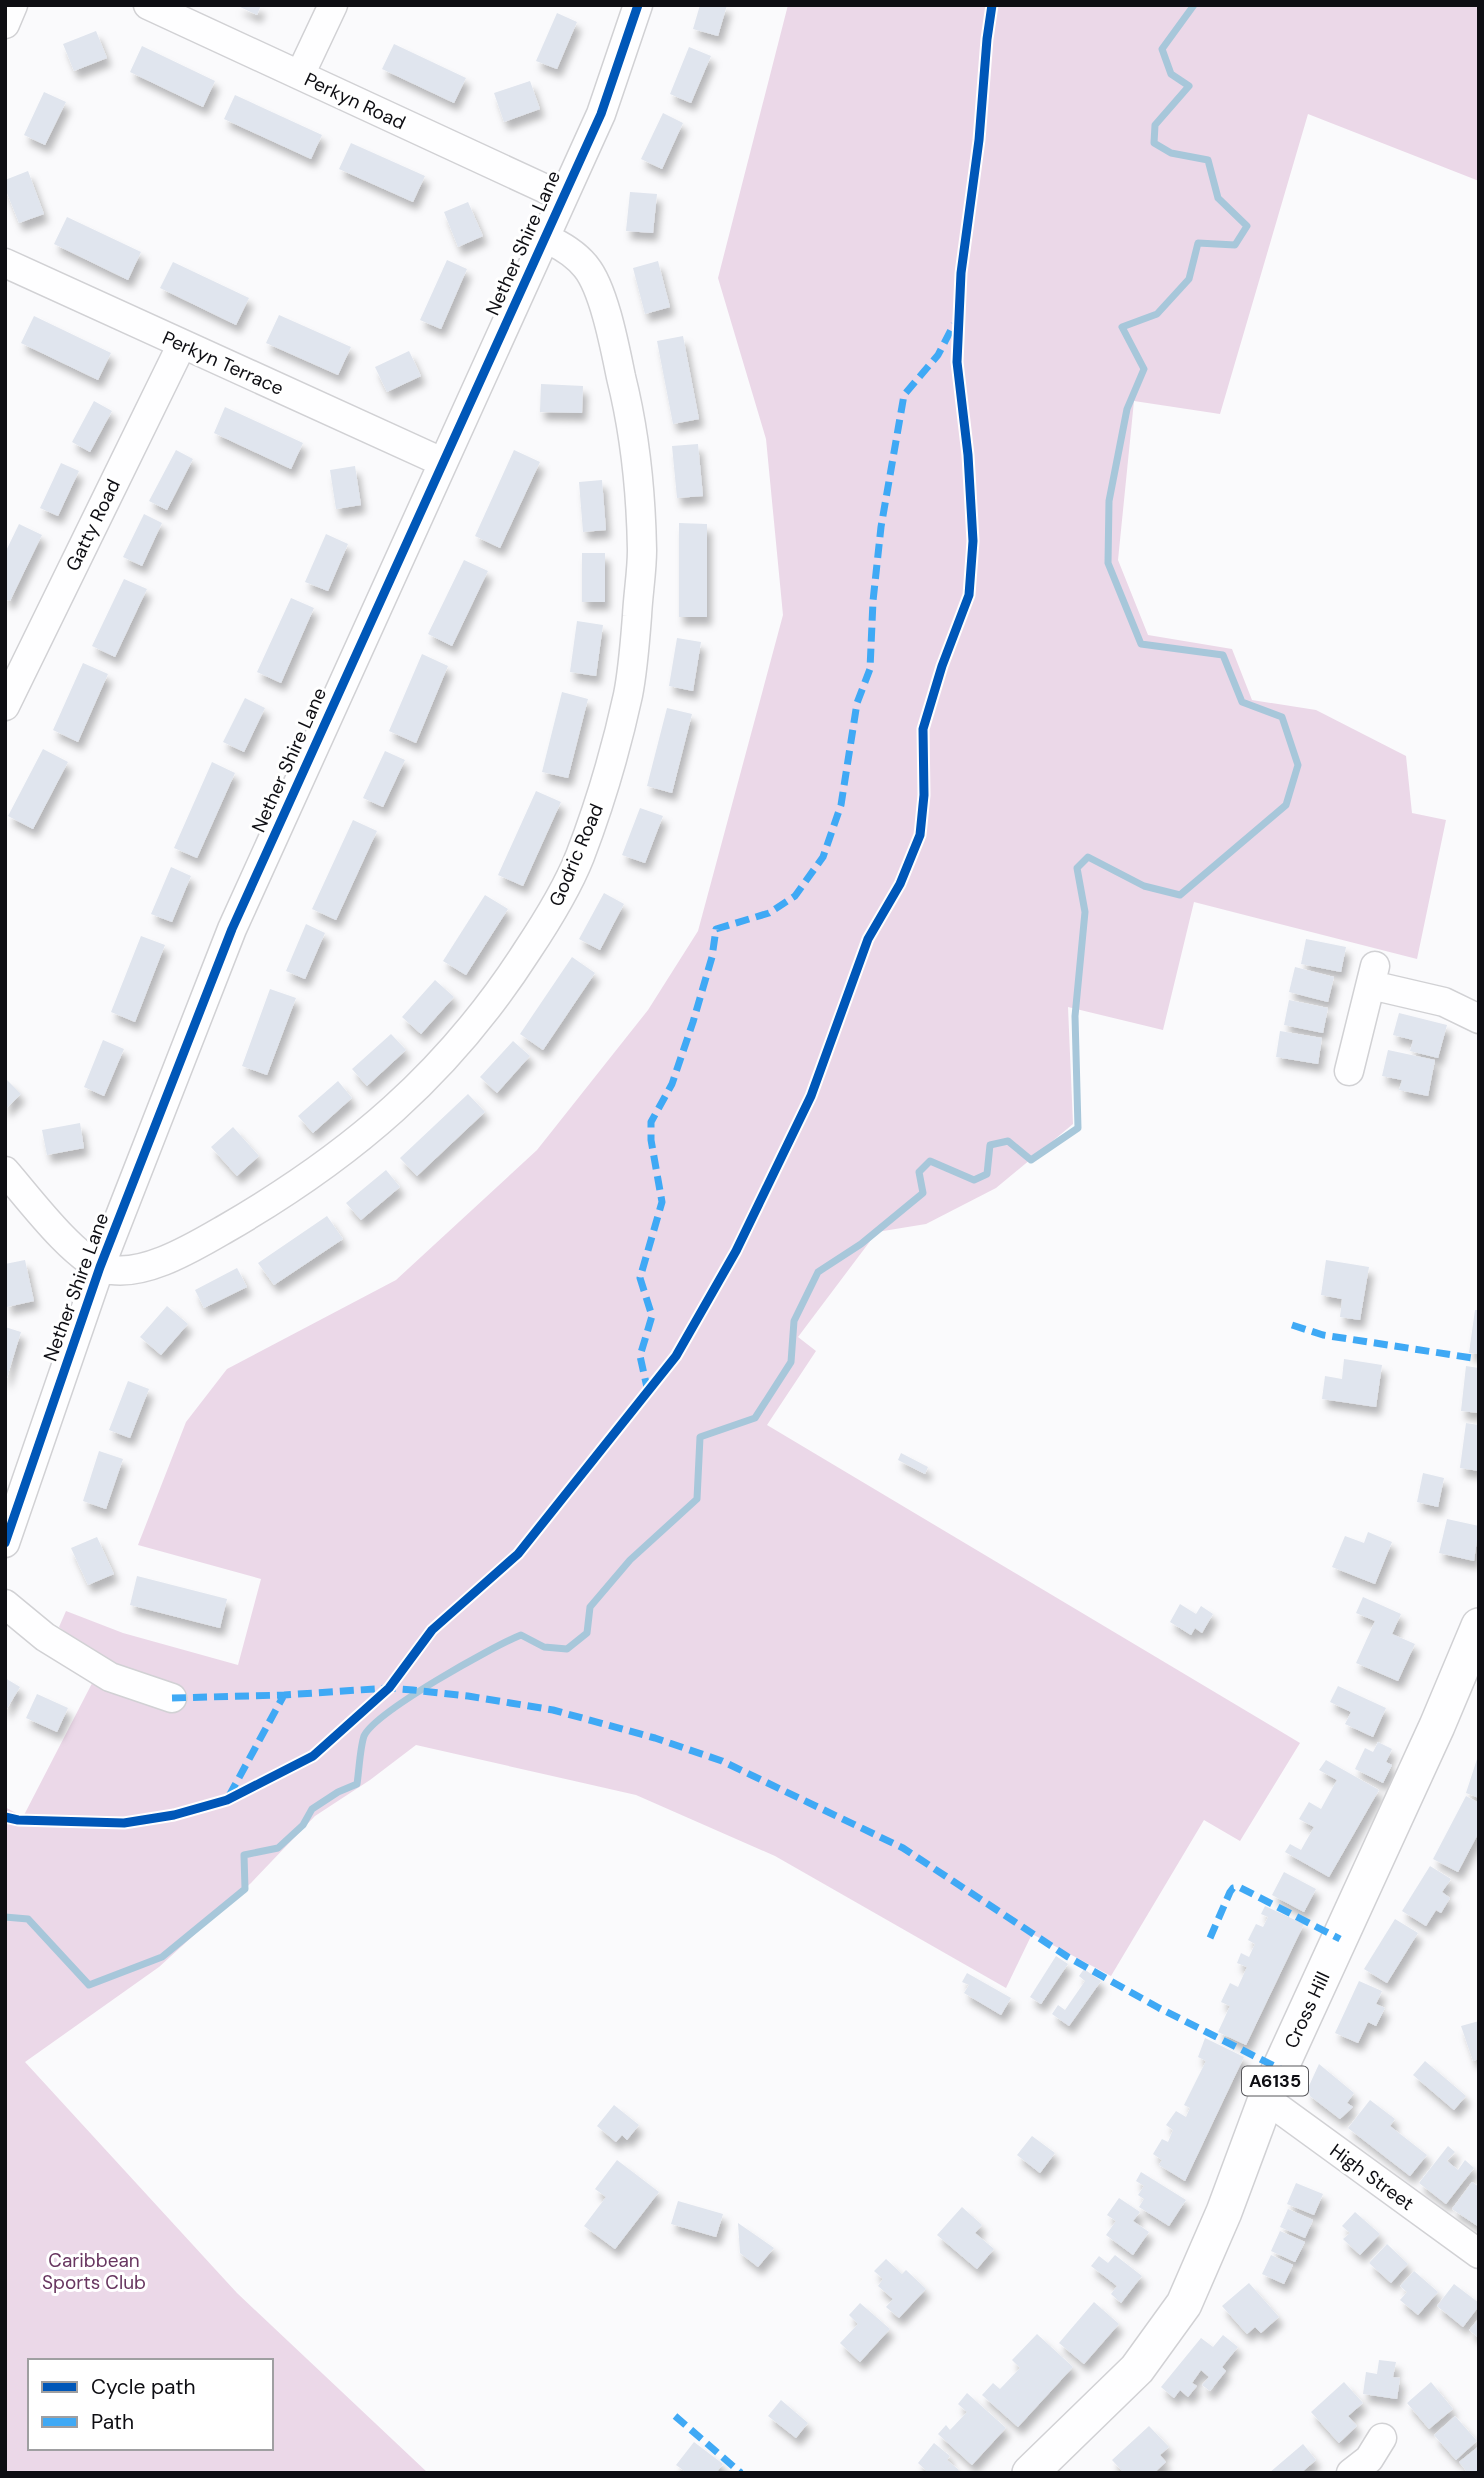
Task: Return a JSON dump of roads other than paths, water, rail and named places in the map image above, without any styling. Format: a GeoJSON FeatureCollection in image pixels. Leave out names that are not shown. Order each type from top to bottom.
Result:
{"type":"FeatureCollection","features":[{"type":"Feature","properties":{"kind":"main road","name":"Cross Hill"},"geometry":{"type":"LineString","coordinates":[[1030,2473],[1137,2368],[1184,2304],[1224,2212],[1266,2099],[1475,1647]]}},
{"type":"Feature","properties":{"kind":"street"},"geometry":{"type":"LineString","coordinates":[[5,24],[13,5]]}},
{"type":"Feature","properties":{"kind":"street","name":"Perkyn Road"},"geometry":{"type":"LineString","coordinates":[[148,5],[563,197]]}},
{"type":"Feature","properties":{"kind":"street"},"geometry":{"type":"LineString","coordinates":[[300,75],[333,5]]}},
{"type":"Feature","properties":{"kind":"street","name":"Nether Shire Lane"},"geometry":{"type":"LineString","coordinates":[[5,1543],[100,1267],[232,929],[601,114],[638,5]]}},
{"type":"Feature","properties":{"kind":"street","name":"Godric Road"},"geometry":{"type":"LineString","coordinates":[[100,1267],[117,1270],[155,1264],[203,1242],[265,1206],[319,1170],[376,1125],[431,1074],[474,1027],[551,914],[578,860],[598,806],[629,691],[642,552],[638,474],[625,391],[608,319],[589,270],[574,253],[545,238]]}},
{"type":"Feature","properties":{"kind":"street","name":"Perkyn Terrace"},"geometry":{"type":"LineString","coordinates":[[5,263],[442,462]]}},
{"type":"Feature","properties":{"kind":"street","name":"Gatty Road"},"geometry":{"type":"LineString","coordinates":[[5,706],[182,344]]}},
{"type":"Feature","properties":{"kind":"street"},"geometry":{"type":"LineString","coordinates":[[1349,1071],[1373,975],[1444,1002],[1479,1019]]}},
{"type":"Feature","properties":{"kind":"street"},"geometry":{"type":"LineString","coordinates":[[5,1171],[70,1244],[100,1267]]}},
{"type":"Feature","properties":{"kind":"street"},"geometry":{"type":"LineString","coordinates":[[5,1604],[45,1637],[110,1676],[172,1698]]}},
{"type":"Feature","properties":{"kind":"street","name":"High Street"},"geometry":{"type":"LineString","coordinates":[[1266,2099],[1479,2254]]}},
{"type":"Feature","properties":{"kind":"waterway"},"geometry":{"type":"LineString","coordinates":[[5,1917],[28,1919],[89,1985],[162,1957],[245,1889],[244,1855],[278,1848],[303,1825],[312,1809],[338,1792],[357,1784],[364,1736],[389,1712],[462,1665],[521,1635],[544,1647],[567,1649],[587,1633],[590,1607],[630,1560],[697,1499],[700,1437],[755,1418],[791,1362],[794,1321],[818,1272],[861,1244],[923,1193],[919,1172],[930,1161],[974,1180],[987,1174],[990,1145],[1008,1141],[1031,1160],[1078,1128],[1075,1016],[1085,912],[1077,868],[1088,857],[1144,886],[1180,895],[1286,805],[1298,765],[1282,717],[1242,702],[1223,655],[1141,644],[1108,563],[1109,501],[1127,409],[1144,369],[1122,327],[1157,314],[1189,279],[1198,243],[1235,245],[1247,226],[1218,198],[1208,160],[1171,153],[1154,143],[1155,125],[1189,86],[1171,74],[1162,49],[1194,5]]}},
{"type":"Feature","properties":{"kind":"park label","name":"Caribbean Sports Club"},"geometry":{"type":"Point","coordinates":[94,2271]}}]}
